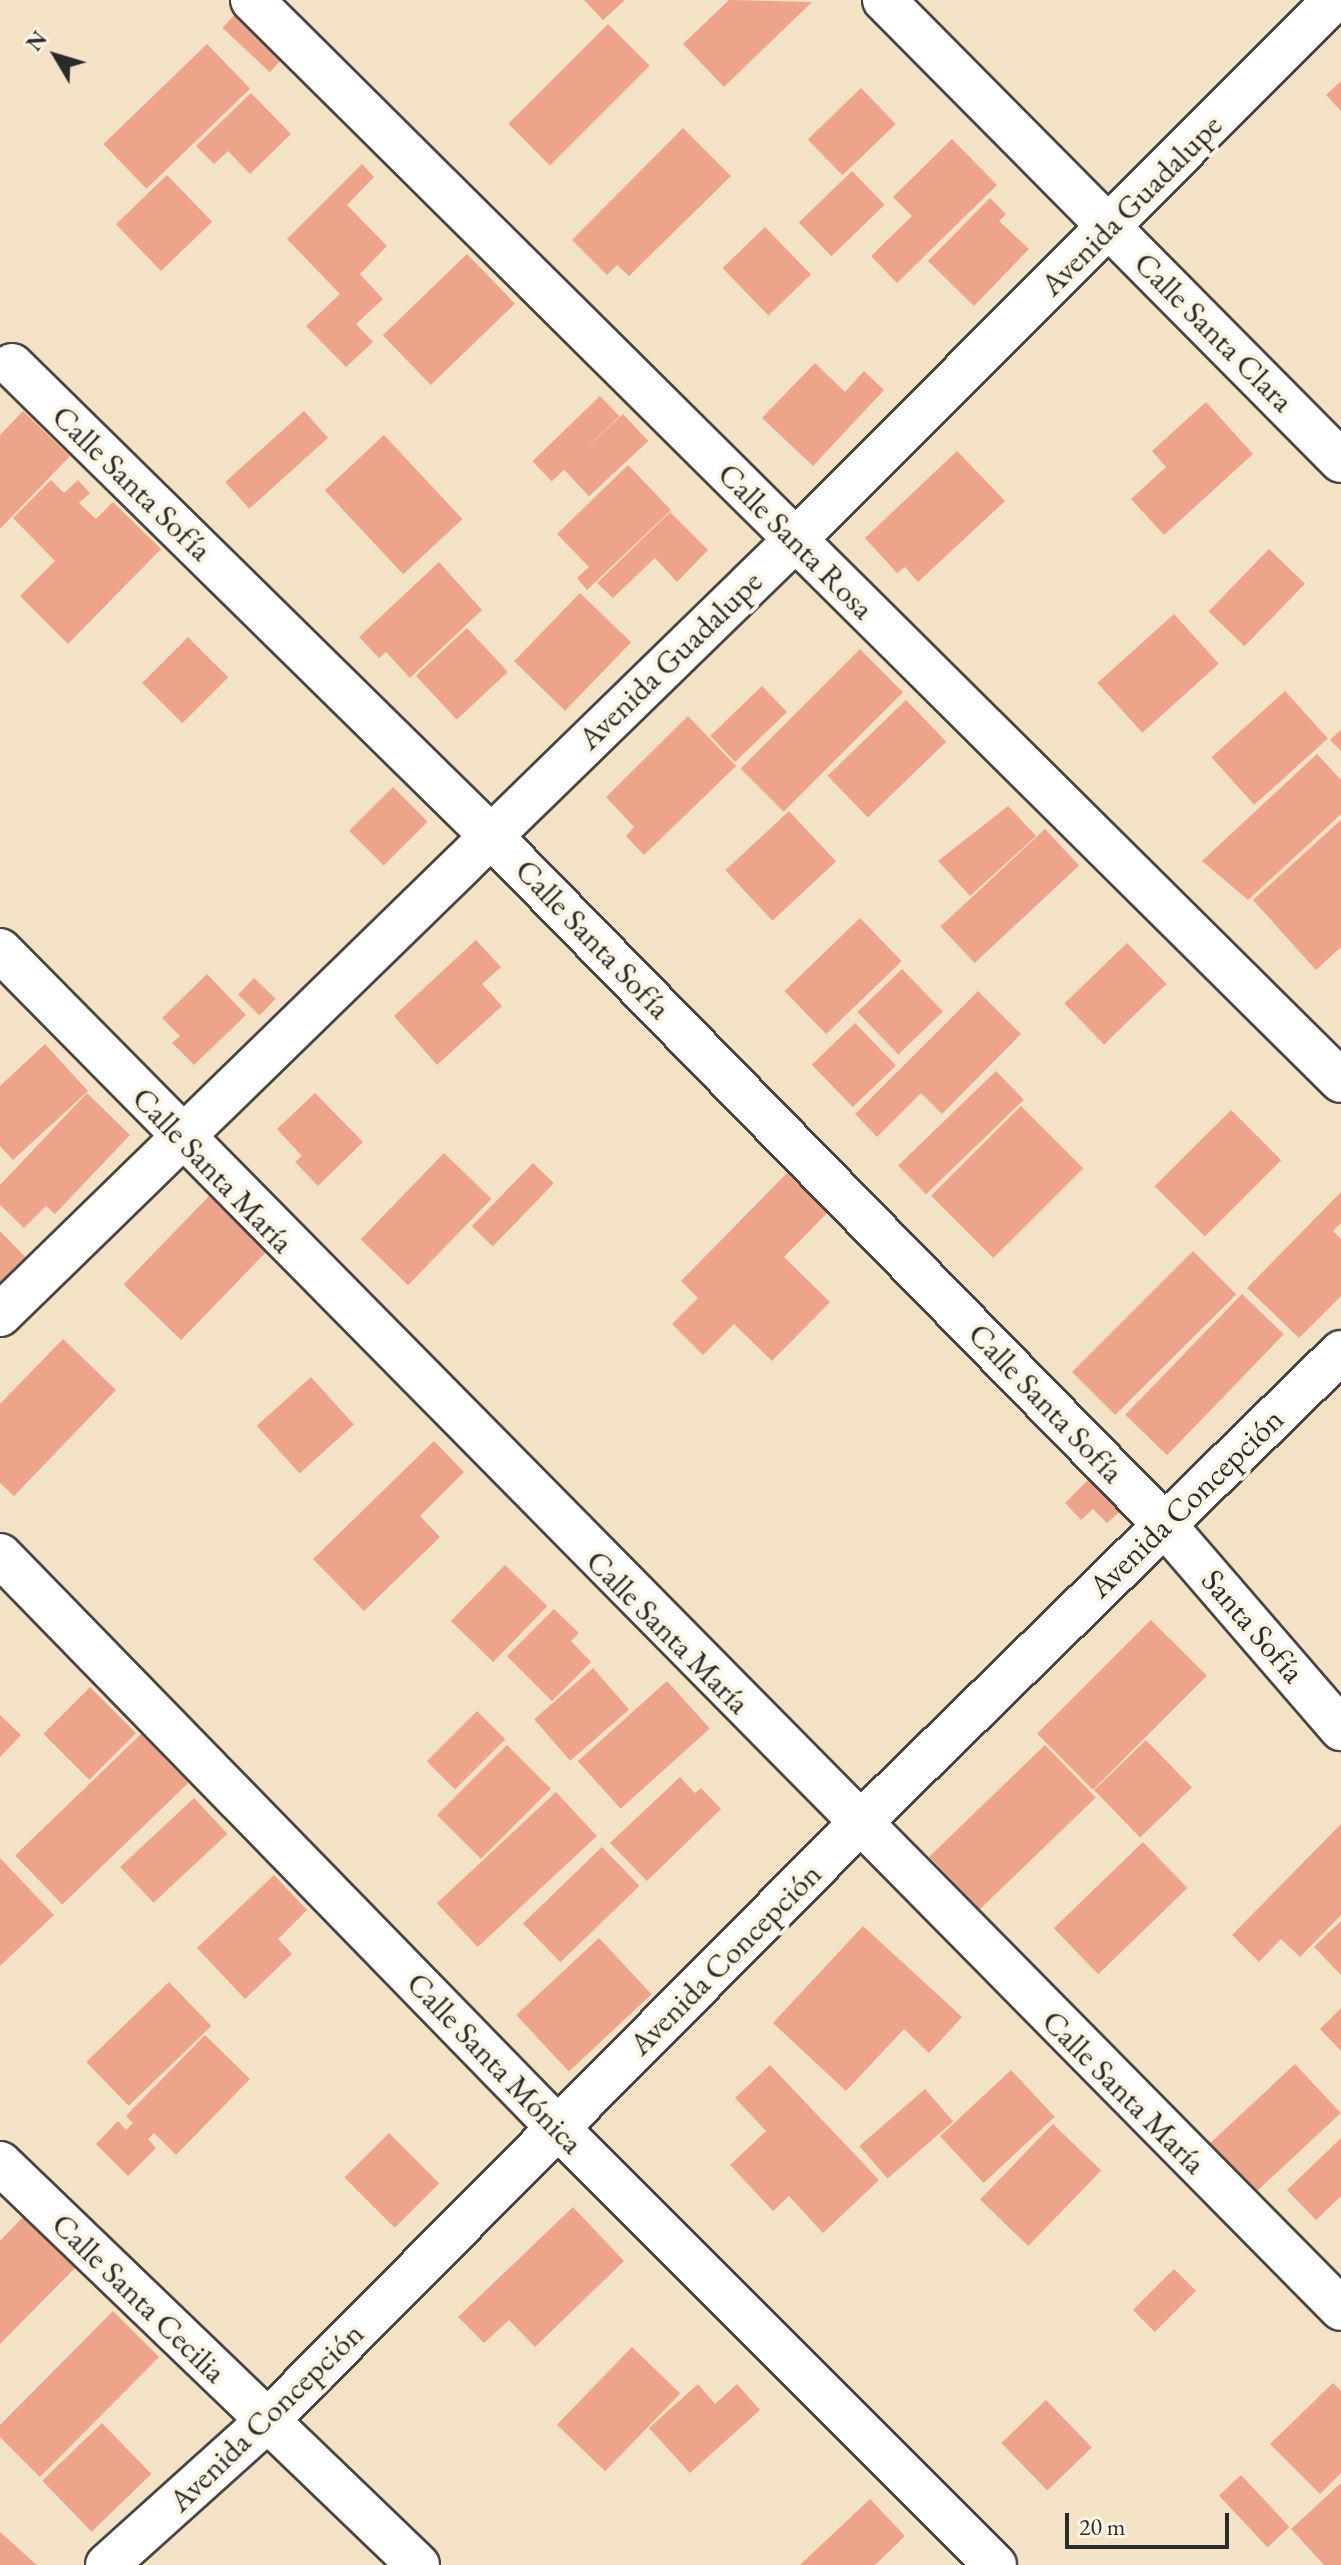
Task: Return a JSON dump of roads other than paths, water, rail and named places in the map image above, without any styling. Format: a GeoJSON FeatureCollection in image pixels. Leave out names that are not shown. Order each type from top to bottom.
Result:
{"type":"FeatureCollection","features":[{"type":"Feature","properties":{"kind":"street","name":"Calle Santa Rosa"},"geometry":{"type":"LineString","coordinates":[[252,0],[1341,1081]]}},
{"type":"Feature","properties":{"kind":"street","name":"Calle Santa Clara"},"geometry":{"type":"LineString","coordinates":[[884,0],[1341,461]]}},
{"type":"Feature","properties":{"kind":"street","name":"Avenida Guadalupe"},"geometry":{"type":"LineString","coordinates":[[0,1315],[489,834],[795,540],[1334,0]]}},
{"type":"Feature","properties":{"kind":"street","name":"Calle Santa Sofía"},"geometry":{"type":"LineString","coordinates":[[12,365],[489,834],[1164,1524]]}},
{"type":"Feature","properties":{"kind":"street","name":"Calle Santa María"},"geometry":{"type":"LineString","coordinates":[[0,950],[858,1825],[1341,2309]]}},
{"type":"Feature","properties":{"kind":"street","name":"Avenida Concepción"},"geometry":{"type":"LineString","coordinates":[[107,2565],[266,2422],[858,1825],[1341,1352]]}},
{"type":"Feature","properties":{"kind":"street","name":"Santa Sofía"},"geometry":{"type":"LineString","coordinates":[[1164,1524],[1341,1729]]}},
{"type":"Feature","properties":{"kind":"street","name":"Calle Santa Mónica"},"geometry":{"type":"LineString","coordinates":[[0,1555],[558,2128],[995,2565]]}},
{"type":"Feature","properties":{"kind":"street","name":"Calle Santa Cecilia"},"geometry":{"type":"LineString","coordinates":[[0,2163],[418,2565]]}}]}
